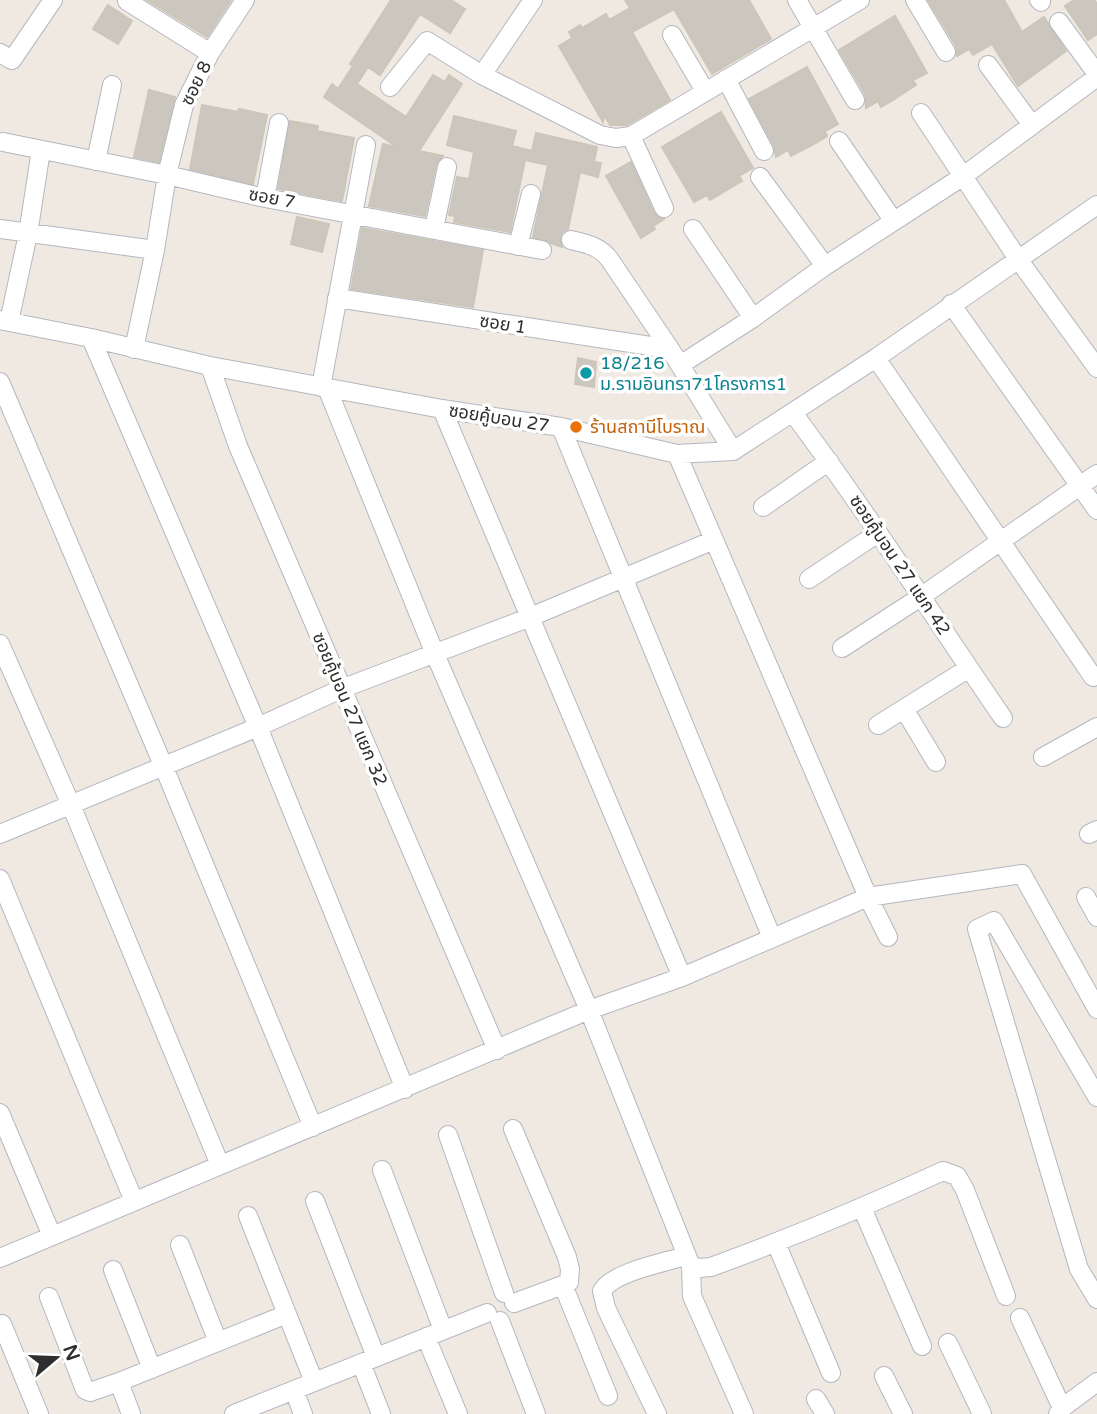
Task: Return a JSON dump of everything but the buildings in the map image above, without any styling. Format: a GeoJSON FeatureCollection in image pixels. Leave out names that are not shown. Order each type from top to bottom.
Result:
{"type":"FeatureCollection","features":[{"type":"Feature","properties":{"kind":"street"},"geometry":{"type":"LineString","coordinates":[[4,62],[53,0]]}},
{"type":"Feature","properties":{"kind":"street","name":"ซอย 8"},"geometry":{"type":"LineString","coordinates":[[134,349],[155,250],[167,175],[184,105],[210,53],[245,0]]}},
{"type":"Feature","properties":{"kind":"street"},"geometry":{"type":"LineString","coordinates":[[482,75],[533,0]]}},
{"type":"Feature","properties":{"kind":"street"},"geometry":{"type":"LineString","coordinates":[[797,0],[855,100]]}},
{"type":"Feature","properties":{"kind":"street"},"geometry":{"type":"LineString","coordinates":[[390,87],[427,41],[482,75],[600,135],[616,138],[631,136],[860,0]]}},
{"type":"Feature","properties":{"kind":"street"},"geometry":{"type":"LineString","coordinates":[[915,0],[946,52]]}},
{"type":"Feature","properties":{"kind":"street"},"geometry":{"type":"LineString","coordinates":[[127,1],[210,53]]}},
{"type":"Feature","properties":{"kind":"street"},"geometry":{"type":"LineString","coordinates":[[680,365],[753,318],[893,220],[962,177],[1097,76],[1059,22]]}},
{"type":"Feature","properties":{"kind":"street"},"geometry":{"type":"LineString","coordinates":[[672,35],[705,91]]}},
{"type":"Feature","properties":{"kind":"street"},"geometry":{"type":"LineString","coordinates":[[988,65],[1032,125]]}},
{"type":"Feature","properties":{"kind":"street"},"geometry":{"type":"LineString","coordinates":[[726,79],[764,151]]}},
{"type":"Feature","properties":{"kind":"street"},"geometry":{"type":"LineString","coordinates":[[96,161],[112,85]]}},
{"type":"Feature","properties":{"kind":"street"},"geometry":{"type":"LineString","coordinates":[[921,113],[1018,259],[1097,368]]}},
{"type":"Feature","properties":{"kind":"street"},"geometry":{"type":"LineString","coordinates":[[265,198],[279,123]]}},
{"type":"Feature","properties":{"kind":"street"},"geometry":{"type":"LineString","coordinates":[[631,136],[664,208]]}},
{"type":"Feature","properties":{"kind":"street"},"geometry":{"type":"LineString","coordinates":[[839,141],[893,220]]}},
{"type":"Feature","properties":{"kind":"street","name":"ซอย 7"},"geometry":{"type":"LineString","coordinates":[[3,142],[265,198],[542,250]]}},
{"type":"Feature","properties":{"kind":"street"},"geometry":{"type":"LineString","coordinates":[[366,145],[337,298],[324,387],[435,654],[589,1010],[688,1261],[692,1296],[744,1414]]}},
{"type":"Feature","properties":{"kind":"street"},"geometry":{"type":"LineString","coordinates":[[5,321],[28,234],[41,149]]}},
{"type":"Feature","properties":{"kind":"street"},"geometry":{"type":"LineString","coordinates":[[434,229],[447,167]]}},
{"type":"Feature","properties":{"kind":"street"},"geometry":{"type":"LineString","coordinates":[[760,177],[825,266]]}},
{"type":"Feature","properties":{"kind":"street"},"geometry":{"type":"LineString","coordinates":[[518,246],[531,194]]}},
{"type":"Feature","properties":{"kind":"street","name":"ซอยคู้บอน 27"},"geometry":{"type":"LineString","coordinates":[[5,321],[210,366],[442,409],[561,427],[677,454],[733,451],[876,358],[951,303],[1096,208]]}},
{"type":"Feature","properties":{"kind":"street"},"geometry":{"type":"LineString","coordinates":[[0,229],[155,250]]}},
{"type":"Feature","properties":{"kind":"street"},"geometry":{"type":"LineString","coordinates":[[693,229],[753,318]]}},
{"type":"Feature","properties":{"kind":"street"},"geometry":{"type":"LineString","coordinates":[[571,240],[604,251],[670,349],[733,451]]}},
{"type":"Feature","properties":{"kind":"street","name":"ซอย 1"},"geometry":{"type":"LineString","coordinates":[[337,298],[670,349]]}},
{"type":"Feature","properties":{"kind":"street"},"geometry":{"type":"LineString","coordinates":[[951,303],[1097,510]]}},
{"type":"Feature","properties":{"kind":"street"},"geometry":{"type":"LineString","coordinates":[[91,338],[258,727],[405,1088]]}},
{"type":"Feature","properties":{"kind":"street"},"geometry":{"type":"LineString","coordinates":[[876,358],[1093,677]]}},
{"type":"Feature","properties":{"kind":"street","name":"ซอยคู้บอน 27 แยก 32"},"geometry":{"type":"LineString","coordinates":[[210,366],[238,446],[497,1050]]}},
{"type":"Feature","properties":{"kind":"street"},"geometry":{"type":"LineString","coordinates":[[0,382],[313,1127]]}},
{"type":"Feature","properties":{"kind":"street"},"geometry":{"type":"LineString","coordinates":[[442,409],[528,618],[682,977]]}},
{"type":"Feature","properties":{"kind":"street","name":"ซอยคู้บอน 27 แยก 42"},"geometry":{"type":"LineString","coordinates":[[793,413],[922,596],[1003,718]]}},
{"type":"Feature","properties":{"kind":"street"},"geometry":{"type":"LineString","coordinates":[[561,427],[772,938]]}},
{"type":"Feature","properties":{"kind":"street"},"geometry":{"type":"LineString","coordinates":[[677,454],[868,897],[888,937]]}},
{"type":"Feature","properties":{"kind":"street"},"geometry":{"type":"LineString","coordinates":[[763,507],[829,461]]}},
{"type":"Feature","properties":{"kind":"street"},"geometry":{"type":"LineString","coordinates":[[842,648],[922,596],[1097,474]]}},
{"type":"Feature","properties":{"kind":"street"},"geometry":{"type":"LineString","coordinates":[[809,579],[878,533]]}},
{"type":"Feature","properties":{"kind":"street"},"geometry":{"type":"LineString","coordinates":[[0,834],[258,727],[341,689],[528,618],[714,540]]}},
{"type":"Feature","properties":{"kind":"street"},"geometry":{"type":"LineString","coordinates":[[0,643],[71,805],[220,1165]]}},
{"type":"Feature","properties":{"kind":"street"},"geometry":{"type":"LineString","coordinates":[[878,725],[969,668]]}},
{"type":"Feature","properties":{"kind":"street"},"geometry":{"type":"LineString","coordinates":[[904,709],[936,762]]}},
{"type":"Feature","properties":{"kind":"street"},"geometry":{"type":"LineString","coordinates":[[1043,757],[1097,727]]}},
{"type":"Feature","properties":{"kind":"street"},"geometry":{"type":"LineString","coordinates":[[0,1258],[589,1010],[682,977],[868,897],[1022,874],[1097,1009]]}},
{"type":"Feature","properties":{"kind":"street"},"geometry":{"type":"LineString","coordinates":[[0,879],[134,1201]]}},
{"type":"Feature","properties":{"kind":"street"},"geometry":{"type":"LineString","coordinates":[[1086,897],[1097,917]]}},
{"type":"Feature","properties":{"kind":"street"},"geometry":{"type":"LineString","coordinates":[[1097,1097],[994,921],[977,929],[1079,1269],[1097,1299]]}},
{"type":"Feature","properties":{"kind":"street"},"geometry":{"type":"LineString","coordinates":[[0,1113],[52,1236]]}},
{"type":"Feature","properties":{"kind":"street"},"geometry":{"type":"LineString","coordinates":[[513,1129],[567,1257],[571,1277],[569,1282],[563,1285],[509,1298],[493,1294],[486,1307],[494,1317],[536,1414]]}},
{"type":"Feature","properties":{"kind":"street"},"geometry":{"type":"LineString","coordinates":[[234,1414],[435,1334],[494,1317],[510,1318],[513,1314],[509,1298],[448,1136]]}},
{"type":"Feature","properties":{"kind":"street"},"geometry":{"type":"LineString","coordinates":[[382,1170],[458,1414]]}},
{"type":"Feature","properties":{"kind":"street"},"geometry":{"type":"LineString","coordinates":[[657,1414],[606,1308],[602,1291],[606,1284],[621,1276],[688,1261],[700,1268],[711,1267],[862,1208],[943,1171],[957,1176],[965,1190],[1006,1296]]}},
{"type":"Feature","properties":{"kind":"street"},"geometry":{"type":"LineString","coordinates":[[316,1201],[369,1360],[381,1414]]}},
{"type":"Feature","properties":{"kind":"street"},"geometry":{"type":"LineString","coordinates":[[862,1208],[922,1346]]}},
{"type":"Feature","properties":{"kind":"street"},"geometry":{"type":"LineString","coordinates":[[248,1216],[314,1382]]}},
{"type":"Feature","properties":{"kind":"street"},"geometry":{"type":"LineString","coordinates":[[776,1243],[831,1373]]}},
{"type":"Feature","properties":{"kind":"street"},"geometry":{"type":"LineString","coordinates":[[180,1245],[218,1342]]}},
{"type":"Feature","properties":{"kind":"street"},"geometry":{"type":"LineString","coordinates":[[113,1270],[152,1369]]}},
{"type":"Feature","properties":{"kind":"street"},"geometry":{"type":"LineString","coordinates":[[563,1285],[608,1396]]}},
{"type":"Feature","properties":{"kind":"street"},"geometry":{"type":"LineString","coordinates":[[49,1297],[85,1390],[90,1392],[287,1314]]}},
{"type":"Feature","properties":{"kind":"street"},"geometry":{"type":"LineString","coordinates":[[1020,1318],[1060,1411],[1097,1382]]}},
{"type":"Feature","properties":{"kind":"street"},"geometry":{"type":"LineString","coordinates":[[2,1324],[39,1414]]}},
{"type":"Feature","properties":{"kind":"street"},"geometry":{"type":"LineString","coordinates":[[948,1343],[982,1414]]}},
{"type":"Feature","properties":{"kind":"street"},"geometry":{"type":"LineString","coordinates":[[884,1376],[903,1414]]}},
{"type":"Feature","properties":{"kind":"street"},"geometry":{"type":"LineString","coordinates":[[119,1382],[131,1414]]}},
{"type":"Feature","properties":{"kind":"street"},"geometry":{"type":"LineString","coordinates":[[293,1390],[303,1414]]}},
{"type":"Feature","properties":{"kind":"place","name":"18/216 ม.รามอินทรา71โครงการ1"},"geometry":{"type":"Point","coordinates":[586,373]}},
{"type":"Feature","properties":{"kind":"place","name":"ร้านสถานีโบราณ"},"geometry":{"type":"Point","coordinates":[576,427]}}]}
